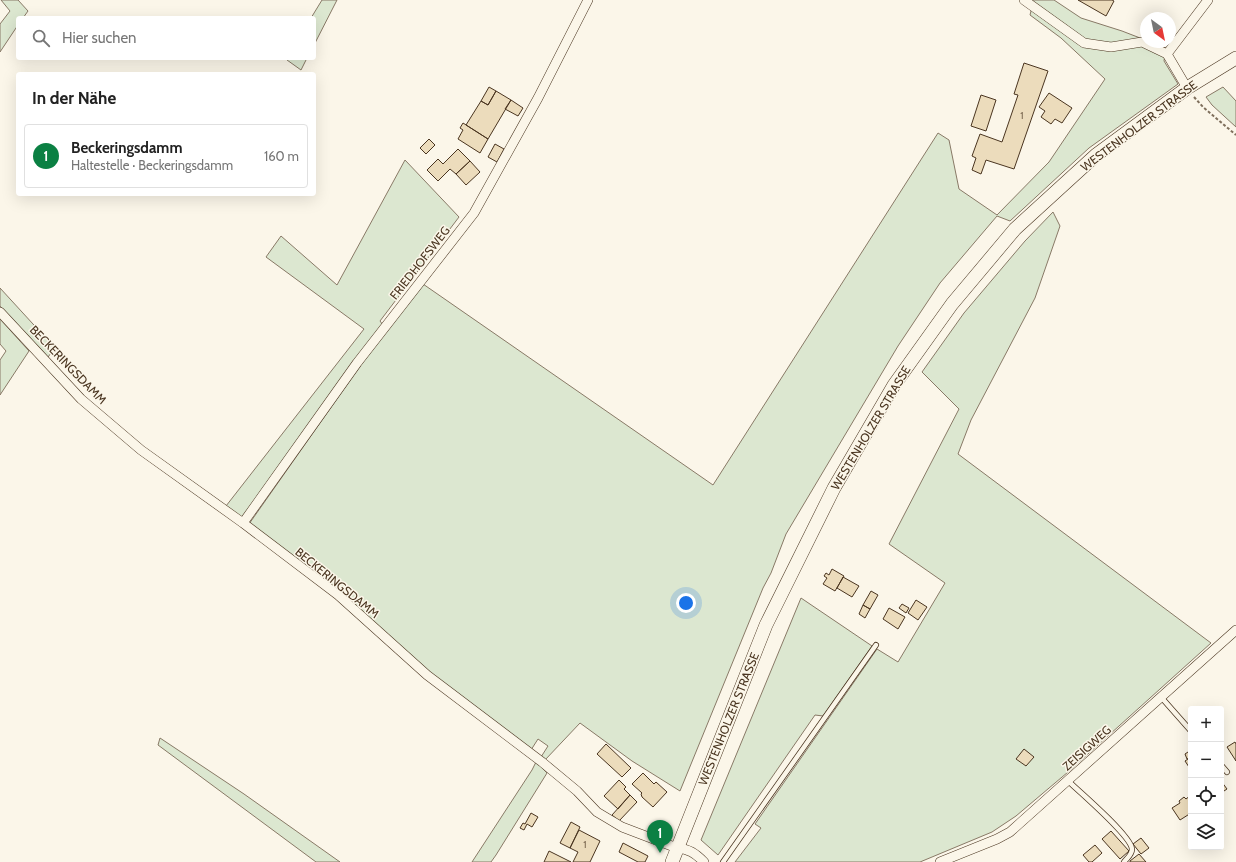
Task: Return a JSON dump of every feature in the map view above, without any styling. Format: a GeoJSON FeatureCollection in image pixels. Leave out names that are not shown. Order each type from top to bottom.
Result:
{"type":"FeatureCollection","features":[{"type":"Feature","properties":{"kind":"main road","name":"WESTENHOLZER STRASSE"},"geometry":{"type":"LineString","coordinates":[[672,862],[766,625],[834,488],[894,385],[952,304],[1015,229],[1096,155],[1187,88],[1236,58]]}},
{"type":"Feature","properties":{"kind":"street","name":"FRIEDHOFSWEG"},"geometry":{"type":"LineString","coordinates":[[243,523],[357,364],[474,213],[538,98],[588,0]]}},
{"type":"Feature","properties":{"kind":"street"},"geometry":{"type":"LineString","coordinates":[[1024,0],[1084,43],[1110,47],[1142,42],[1167,54],[1187,88]]}},
{"type":"Feature","properties":{"kind":"street"},"geometry":{"type":"LineString","coordinates":[[1167,54],[1208,0]]}},
{"type":"Feature","properties":{"kind":"street","name":"BECKERINGSDAMM"},"geometry":{"type":"LineString","coordinates":[[0,312],[81,399],[141,450],[243,523],[338,595],[426,675],[572,786],[597,812],[622,827],[677,848],[694,852],[704,862]]}},
{"type":"Feature","properties":{"kind":"street","name":"ZEISIGWEG"},"geometry":{"type":"LineString","coordinates":[[940,862],[998,839],[1010,832],[1236,630]]}},
{"type":"Feature","properties":{"kind":"lane"},"geometry":{"type":"LineString","coordinates":[[723,862],[876,645]]}},
{"type":"Feature","properties":{"kind":"lane"},"geometry":{"type":"LineString","coordinates":[[1161,697],[1188,728]]}},
{"type":"Feature","properties":{"kind":"lane"},"geometry":{"type":"LineString","coordinates":[[1224,768],[1227,772]]}},
{"type":"Feature","properties":{"kind":"lane"},"geometry":{"type":"LineString","coordinates":[[1068,781],[1124,835],[1132,848],[1131,855],[1124,862]]}},
{"type":"Feature","properties":{"kind":"path"},"geometry":{"type":"LineString","coordinates":[[1187,88],[1203,107],[1236,135]]}},
{"type":"Feature","properties":{"kind":"green space"},"geometry":{"type":"Polygon","coordinates":[[[1,0],[18,0],[28,11],[24,16],[16,16],[16,28],[0,52],[0,24],[10,11],[1,0]]]}},
{"type":"Feature","properties":{"kind":"green space"},"geometry":{"type":"Polygon","coordinates":[[[322,0],[337,0],[316,41],[316,16],[312,16],[322,0]]]}},
{"type":"Feature","properties":{"kind":"green space"},"geometry":{"type":"Polygon","coordinates":[[[1029,0],[1054,0],[1081,18],[1140,38],[1140,48],[1166,48],[1164,61],[1178,84],[1089,148],[1010,221],[997,216],[940,283],[898,346],[786,534],[680,791],[632,761],[580,723],[545,760],[541,757],[548,746],[538,739],[531,750],[457,695],[249,524],[360,366],[423,284],[713,485],[938,133],[949,140],[959,189],[997,215],[1049,162],[1105,79],[1061,38],[1030,15],[1033,3],[1029,0]]]}},
{"type":"Feature","properties":{"kind":"green space"},"geometry":{"type":"Polygon","coordinates":[[[287,60],[306,60],[301,70],[287,60]]]}},
{"type":"Feature","properties":{"kind":"green space"},"geometry":{"type":"Polygon","coordinates":[[[1223,87],[1236,101],[1236,127],[1212,105],[1206,97],[1223,87]]]}},
{"type":"Feature","properties":{"kind":"green space"},"geometry":{"type":"Polygon","coordinates":[[[405,160],[459,217],[380,321],[383,325],[243,519],[226,506],[364,329],[266,257],[281,236],[337,285],[405,160]]]}},
{"type":"Feature","properties":{"kind":"green space"},"geometry":{"type":"Polygon","coordinates":[[[1053,212],[1060,226],[1035,298],[971,420],[958,454],[1211,643],[1068,772],[1016,816],[992,832],[920,862],[735,862],[761,828],[755,824],[877,649],[898,662],[945,583],[889,544],[959,409],[922,372],[964,313],[1025,241],[1053,212]]]}},
{"type":"Feature","properties":{"kind":"green space"},"geometry":{"type":"Polygon","coordinates":[[[0,288],[55,348],[48,357],[0,306],[0,288]]]}},
{"type":"Feature","properties":{"kind":"green space"},"geometry":{"type":"Polygon","coordinates":[[[0,319],[29,351],[0,395],[0,360],[6,351],[0,344],[0,319]]]}},
{"type":"Feature","properties":{"kind":"green space"},"geometry":{"type":"Polygon","coordinates":[[[801,598],[872,646],[823,716],[815,715],[718,855],[701,840],[801,598]]]}},
{"type":"Feature","properties":{"kind":"green space"},"geometry":{"type":"Polygon","coordinates":[[[160,738],[244,794],[340,862],[316,862],[158,745],[160,738]]]}},
{"type":"Feature","properties":{"kind":"green space"},"geometry":{"type":"Polygon","coordinates":[[[536,762],[547,773],[496,855],[491,862],[472,862],[532,770],[536,762]]]}},
{"type":"Feature","properties":{"kind":"building"},"geometry":{"type":"Polygon","coordinates":[[[1078,0],[1112,0],[1114,1],[1106,16],[1078,0]]]}},
{"type":"Feature","properties":{"kind":"building"},"geometry":{"type":"Polygon","coordinates":[[[1024,63],[1048,71],[1014,169],[986,160],[981,174],[972,170],[976,158],[972,156],[980,134],[1002,142],[1018,95],[1014,94],[1024,63]]]}},
{"type":"Feature","properties":{"kind":"building"},"geometry":{"type":"Polygon","coordinates":[[[489,87],[496,91],[488,105],[481,101],[489,87]]]}},
{"type":"Feature","properties":{"kind":"building"},"geometry":{"type":"Polygon","coordinates":[[[496,91],[511,100],[488,139],[466,125],[481,101],[488,105],[496,91]]]}},
{"type":"Feature","properties":{"kind":"building"},"geometry":{"type":"Polygon","coordinates":[[[1049,93],[1072,108],[1062,123],[1055,119],[1051,124],[1041,117],[1045,111],[1039,107],[1049,93]]]}},
{"type":"Feature","properties":{"kind":"building"},"geometry":{"type":"Polygon","coordinates":[[[981,95],[996,100],[986,131],[971,126],[981,95]]]}},
{"type":"Feature","properties":{"kind":"building"},"geometry":{"type":"Polygon","coordinates":[[[511,100],[523,108],[518,116],[505,109],[511,100]]]}},
{"type":"Feature","properties":{"kind":"building"},"geometry":{"type":"Polygon","coordinates":[[[463,123],[488,139],[480,153],[458,139],[463,130],[460,128],[463,123]]]}},
{"type":"Feature","properties":{"kind":"building"},"geometry":{"type":"Polygon","coordinates":[[[429,139],[435,145],[426,154],[420,148],[429,139]]]}},
{"type":"Feature","properties":{"kind":"building"},"geometry":{"type":"Polygon","coordinates":[[[495,144],[504,149],[497,162],[488,157],[495,144]]]}},
{"type":"Feature","properties":{"kind":"building"},"geometry":{"type":"Polygon","coordinates":[[[458,149],[470,161],[456,174],[450,169],[438,181],[427,170],[438,159],[443,164],[458,149]]]}},
{"type":"Feature","properties":{"kind":"building"},"geometry":{"type":"Polygon","coordinates":[[[470,161],[480,172],[466,185],[456,174],[470,161]]]}},
{"type":"Feature","properties":{"kind":"building"},"geometry":{"type":"Polygon","coordinates":[[[832,569],[844,576],[835,591],[823,584],[827,578],[824,576],[826,573],[829,575],[832,569]]]}},
{"type":"Feature","properties":{"kind":"building"},"geometry":{"type":"Polygon","coordinates":[[[843,577],[859,586],[852,597],[837,588],[843,577]]]}},
{"type":"Feature","properties":{"kind":"building"},"geometry":{"type":"Polygon","coordinates":[[[871,591],[878,595],[870,609],[863,605],[871,591]]]}},
{"type":"Feature","properties":{"kind":"building"},"geometry":{"type":"Polygon","coordinates":[[[916,600],[927,607],[918,620],[908,613],[916,600]]]}},
{"type":"Feature","properties":{"kind":"building"},"geometry":{"type":"Polygon","coordinates":[[[902,604],[909,608],[906,613],[899,608],[902,604]]]}},
{"type":"Feature","properties":{"kind":"building"},"geometry":{"type":"Polygon","coordinates":[[[863,605],[870,609],[865,618],[859,614],[863,605]]]}},
{"type":"Feature","properties":{"kind":"building"},"geometry":{"type":"Polygon","coordinates":[[[889,608],[905,617],[898,629],[883,619],[889,608]]]}},
{"type":"Feature","properties":{"kind":"building"},"geometry":{"type":"Polygon","coordinates":[[[1235,742],[1236,744],[1236,761],[1227,747],[1235,742]]]}},
{"type":"Feature","properties":{"kind":"building"},"geometry":{"type":"Polygon","coordinates":[[[606,744],[631,768],[622,777],[597,754],[606,744]]]}},
{"type":"Feature","properties":{"kind":"building"},"geometry":{"type":"Polygon","coordinates":[[[1024,749],[1034,757],[1026,766],[1016,759],[1024,749]]]}},
{"type":"Feature","properties":{"kind":"building"},"geometry":{"type":"Polygon","coordinates":[[[1188,752],[1188,758],[1187,759],[1185,754],[1188,752]]]}},
{"type":"Feature","properties":{"kind":"building"},"geometry":{"type":"Polygon","coordinates":[[[643,773],[654,784],[656,782],[667,792],[653,807],[642,797],[642,793],[632,784],[643,773]]]}},
{"type":"Feature","properties":{"kind":"building"},"geometry":{"type":"Polygon","coordinates":[[[619,780],[626,787],[624,789],[630,795],[618,809],[604,796],[619,780]]]}},
{"type":"Feature","properties":{"kind":"building"},"geometry":{"type":"Polygon","coordinates":[[[630,795],[637,802],[619,821],[612,815],[630,795]]]}},
{"type":"Feature","properties":{"kind":"building"},"geometry":{"type":"Polygon","coordinates":[[[1184,797],[1186,799],[1188,797],[1188,815],[1180,820],[1172,808],[1180,803],[1179,801],[1184,797]]]}},
{"type":"Feature","properties":{"kind":"building"},"geometry":{"type":"Polygon","coordinates":[[[531,813],[538,817],[532,827],[527,824],[524,830],[520,828],[523,823],[525,824],[531,813]]]}},
{"type":"Feature","properties":{"kind":"building"},"geometry":{"type":"Polygon","coordinates":[[[571,822],[580,827],[570,848],[560,843],[571,822]]]}},
{"type":"Feature","properties":{"kind":"building"},"geometry":{"type":"Polygon","coordinates":[[[579,830],[600,841],[590,862],[573,862],[578,852],[570,848],[579,830]]]}},
{"type":"Feature","properties":{"kind":"building"},"geometry":{"type":"Polygon","coordinates":[[[1111,831],[1129,851],[1120,859],[1102,839],[1111,831]]]}},
{"type":"Feature","properties":{"kind":"building"},"geometry":{"type":"Polygon","coordinates":[[[1141,838],[1149,848],[1141,854],[1133,844],[1141,838]]]}},
{"type":"Feature","properties":{"kind":"building"},"geometry":{"type":"Polygon","coordinates":[[[623,843],[648,856],[645,862],[638,862],[619,852],[623,843]]]}},
{"type":"Feature","properties":{"kind":"building"},"geometry":{"type":"Polygon","coordinates":[[[1095,845],[1102,853],[1092,862],[1089,862],[1083,855],[1095,845]]]}},
{"type":"Feature","properties":{"kind":"building"},"geometry":{"type":"Polygon","coordinates":[[[549,851],[571,862],[544,862],[549,851]]]}},
{"type":"Feature","properties":{"kind":"building"},"geometry":{"type":"Polygon","coordinates":[[[1139,854],[1146,862],[1130,862],[1130,861],[1139,854]]]}},
{"type":"Feature","properties":{"kind":"place","name":"Beckeringsdamm"},"geometry":{"type":"Point","coordinates":[660,853]}}]}
